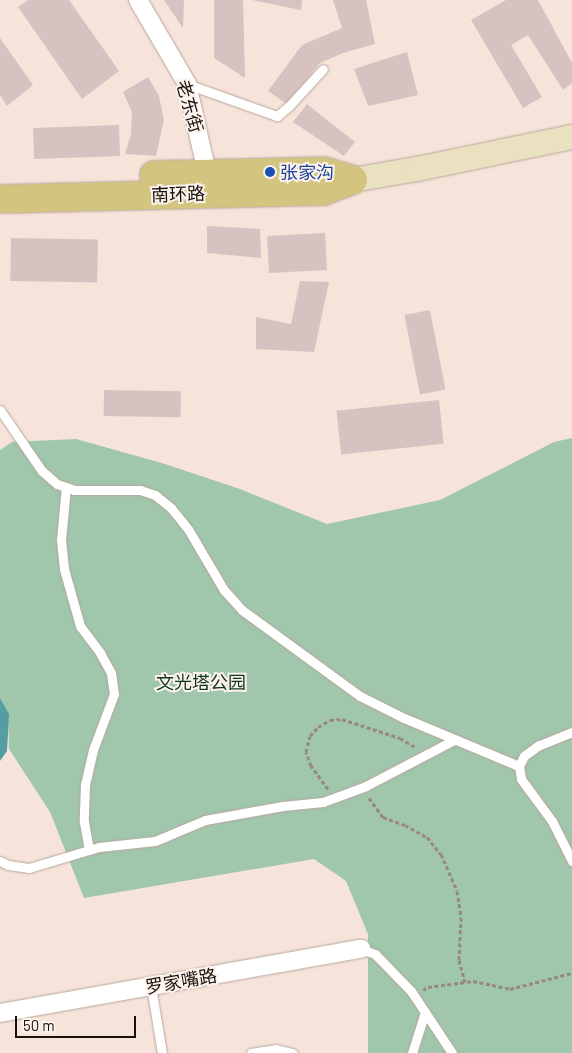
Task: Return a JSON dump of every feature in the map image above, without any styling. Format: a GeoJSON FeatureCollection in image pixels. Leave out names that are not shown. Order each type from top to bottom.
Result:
{"type":"FeatureCollection","features":[{"type":"Feature","properties":{"kind":"main road","name":"南环路"},"geometry":{"type":"LineString","coordinates":[[0,199],[207,183],[324,171],[353,180],[417,169],[572,137]]}},
{"type":"Feature","properties":{"kind":"main road","name":"南环路"},"geometry":{"type":"LineString","coordinates":[[0,180],[207,183]]}},
{"type":"Feature","properties":{"kind":"street","name":"老东街"},"geometry":{"type":"LineString","coordinates":[[138,0],[187,84],[207,183]]}},
{"type":"Feature","properties":{"kind":"street","name":"罗家嘴路"},"geometry":{"type":"LineString","coordinates":[[0,1013],[361,949]]}},
{"type":"Feature","properties":{"kind":"lane"},"geometry":{"type":"LineString","coordinates":[[187,84],[277,116],[289,106],[323,69]]}},
{"type":"Feature","properties":{"kind":"lane"},"geometry":{"type":"LineString","coordinates":[[0,410],[42,471],[57,484],[66,487],[102,491],[140,490],[155,495],[171,508],[188,529],[224,590],[242,610],[360,696],[454,740],[519,766]]}},
{"type":"Feature","properties":{"kind":"lane"},"geometry":{"type":"LineString","coordinates":[[66,487],[61,540],[64,569],[80,626],[111,673],[114,694],[93,750],[85,784],[84,822],[89,850]]}},
{"type":"Feature","properties":{"kind":"lane"},"geometry":{"type":"LineString","coordinates":[[572,732],[539,745],[524,756],[519,766],[521,779],[552,821],[572,861]]}},
{"type":"Feature","properties":{"kind":"lane"},"geometry":{"type":"LineString","coordinates":[[0,861],[8,865],[29,868],[99,847],[154,841],[205,820],[283,806],[323,802],[362,788],[454,740]]}},
{"type":"Feature","properties":{"kind":"lane"},"geometry":{"type":"LineString","coordinates":[[361,949],[375,954],[414,995],[452,1053]]}},
{"type":"Feature","properties":{"kind":"lane"},"geometry":{"type":"LineString","coordinates":[[151,986],[162,1053]]}},
{"type":"Feature","properties":{"kind":"lane"},"geometry":{"type":"LineString","coordinates":[[412,1053],[425,1012]]}},
{"type":"Feature","properties":{"kind":"lane"},"geometry":{"type":"LineString","coordinates":[[251,1053],[275,1049],[293,1053]]}},
{"type":"Feature","properties":{"kind":"path"},"geometry":{"type":"LineString","coordinates":[[334,798],[311,766],[306,752],[310,736],[318,727],[330,720],[342,719],[400,738],[414,745],[424,756]]}},
{"type":"Feature","properties":{"kind":"path"},"geometry":{"type":"LineString","coordinates":[[362,788],[383,817],[405,825],[427,837],[441,854],[457,891],[461,917],[459,960],[465,982]]}},
{"type":"Feature","properties":{"kind":"path"},"geometry":{"type":"LineString","coordinates":[[414,995],[428,987],[473,981],[510,989],[572,973]]}},
{"type":"Feature","properties":{"kind":"green space","name":"文光塔公园"},"geometry":{"type":"Polygon","coordinates":[[[572,438],[572,1053],[368,1053],[368,934],[346,881],[314,859],[84,898],[50,812],[9,749],[8,713],[0,698],[0,450],[12,442],[76,439],[165,464],[240,489],[327,524],[440,500],[554,442],[572,438]]]}},
{"type":"Feature","properties":{"kind":"water"},"geometry":{"type":"Polygon","coordinates":[[[0,698],[9,714],[7,751],[0,761],[0,698]]]}},
{"type":"Feature","properties":{"kind":"building"},"geometry":{"type":"Polygon","coordinates":[[[28,0],[69,0],[119,71],[82,99],[18,7],[28,0]]]}},
{"type":"Feature","properties":{"kind":"building"},"geometry":{"type":"Polygon","coordinates":[[[164,0],[184,0],[183,28],[164,0]]]}},
{"type":"Feature","properties":{"kind":"building"},"geometry":{"type":"Polygon","coordinates":[[[214,0],[243,0],[245,78],[214,58],[214,0]]]}},
{"type":"Feature","properties":{"kind":"building"},"geometry":{"type":"Polygon","coordinates":[[[252,0],[302,0],[301,10],[252,0]]]}},
{"type":"Feature","properties":{"kind":"building"},"geometry":{"type":"Polygon","coordinates":[[[333,0],[366,0],[375,44],[343,53],[320,63],[287,104],[268,91],[302,45],[342,28],[333,0]]]}},
{"type":"Feature","properties":{"kind":"building"},"geometry":{"type":"Polygon","coordinates":[[[506,0],[538,0],[572,63],[572,83],[563,90],[528,35],[511,45],[542,97],[523,108],[471,20],[506,0]]]}},
{"type":"Feature","properties":{"kind":"building"},"geometry":{"type":"Polygon","coordinates":[[[0,38],[33,85],[7,106],[0,95],[0,38]]]}},
{"type":"Feature","properties":{"kind":"building"},"geometry":{"type":"Polygon","coordinates":[[[407,52],[418,95],[368,106],[354,69],[407,52]]]}},
{"type":"Feature","properties":{"kind":"building"},"geometry":{"type":"Polygon","coordinates":[[[148,77],[159,96],[164,120],[156,156],[125,154],[131,134],[132,112],[123,92],[148,77]]]}},
{"type":"Feature","properties":{"kind":"building"},"geometry":{"type":"Polygon","coordinates":[[[307,104],[355,142],[344,156],[293,122],[307,104]]]}},
{"type":"Feature","properties":{"kind":"building"},"geometry":{"type":"Polygon","coordinates":[[[119,125],[120,156],[34,159],[33,128],[119,125]]]}},
{"type":"Feature","properties":{"kind":"building"},"geometry":{"type":"Polygon","coordinates":[[[207,226],[260,229],[261,258],[207,253],[207,226]]]}},
{"type":"Feature","properties":{"kind":"building"},"geometry":{"type":"Polygon","coordinates":[[[325,233],[327,270],[269,273],[267,236],[325,233]]]}},
{"type":"Feature","properties":{"kind":"building"},"geometry":{"type":"Polygon","coordinates":[[[11,238],[98,240],[97,283],[10,281],[11,238]]]}},
{"type":"Feature","properties":{"kind":"building"},"geometry":{"type":"Polygon","coordinates":[[[300,281],[329,282],[314,352],[256,349],[256,317],[291,324],[300,281]]]}},
{"type":"Feature","properties":{"kind":"building"},"geometry":{"type":"Polygon","coordinates":[[[430,310],[445,390],[420,394],[404,315],[430,310]]]}},
{"type":"Feature","properties":{"kind":"building"},"geometry":{"type":"Polygon","coordinates":[[[104,390],[181,391],[181,417],[104,416],[104,390]]]}},
{"type":"Feature","properties":{"kind":"building"},"geometry":{"type":"Polygon","coordinates":[[[439,400],[444,444],[341,455],[337,411],[439,400]]]}},
{"type":"Feature","properties":{"kind":"place","name":"张家沟"},"geometry":{"type":"Point","coordinates":[270,172]}}]}
